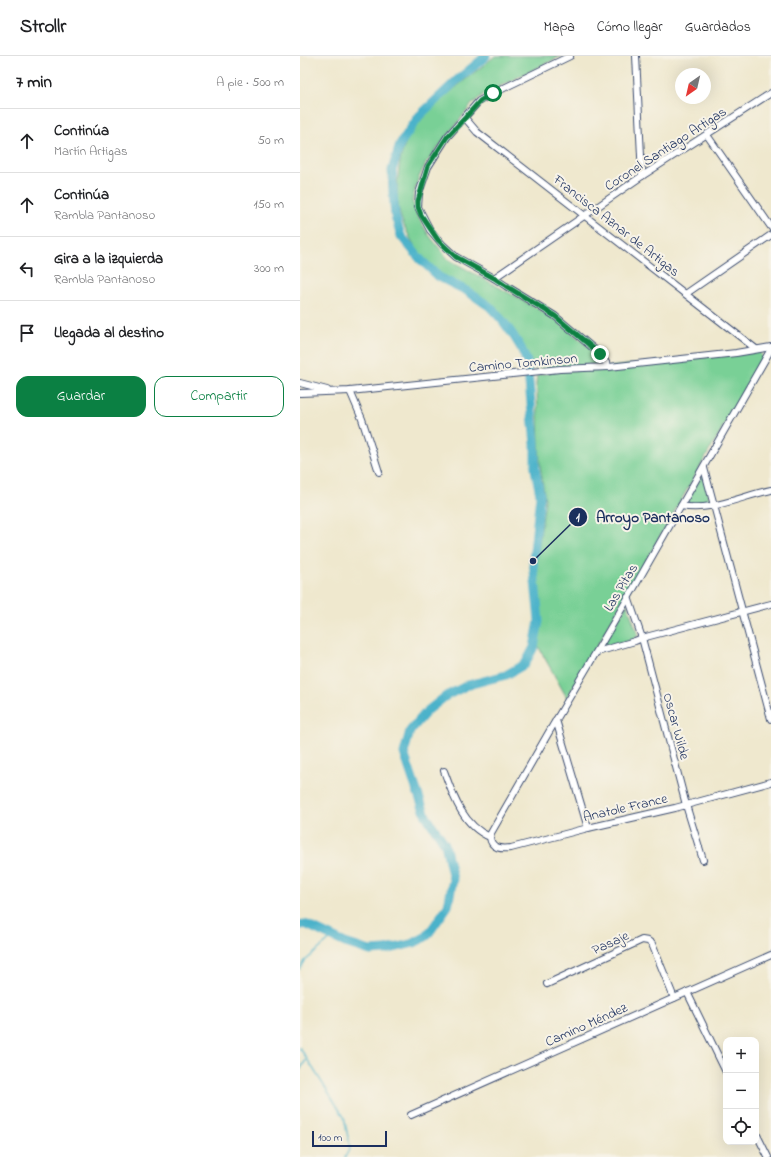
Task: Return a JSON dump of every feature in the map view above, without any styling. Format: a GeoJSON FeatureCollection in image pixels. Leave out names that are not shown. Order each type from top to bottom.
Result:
{"type":"FeatureCollection","features":[{"type":"Feature","properties":{"kind":"street"},"geometry":{"type":"LineString","coordinates":[[570,56],[480,101],[447,137],[428,166],[419,192],[418,207],[430,230],[448,250],[465,262],[494,278],[555,316],[600,354],[609,366]]}},
{"type":"Feature","properties":{"kind":"street"},"geometry":{"type":"LineString","coordinates":[[636,56],[642,176]]}},
{"type":"Feature","properties":{"kind":"street","name":"Coronel Santiago Artigas"},"geometry":{"type":"LineString","coordinates":[[494,278],[642,176],[771,93]]}},
{"type":"Feature","properties":{"kind":"street","name":"Francisca Aznar de Artigas"},"geometry":{"type":"LineString","coordinates":[[465,118],[477,132],[756,349]]}},
{"type":"Feature","properties":{"kind":"street"},"geometry":{"type":"LineString","coordinates":[[707,135],[771,227]]}},
{"type":"Feature","properties":{"kind":"street"},"geometry":{"type":"LineString","coordinates":[[686,294],[771,235]]}},
{"type":"Feature","properties":{"kind":"street","name":"Camino Tomkinson"},"geometry":{"type":"LineString","coordinates":[[300,393],[350,391],[515,373],[609,366],[771,348]]}},
{"type":"Feature","properties":{"kind":"street","name":"Las Pitas"},"geometry":{"type":"LineString","coordinates":[[490,837],[556,720],[704,468],[771,348]]}},
{"type":"Feature","properties":{"kind":"street"},"geometry":{"type":"LineString","coordinates":[[300,383],[334,392]]}},
{"type":"Feature","properties":{"kind":"street"},"geometry":{"type":"LineString","coordinates":[[350,391],[362,419],[379,472]]}},
{"type":"Feature","properties":{"kind":"street"},"geometry":{"type":"LineString","coordinates":[[704,468],[771,719]]}},
{"type":"Feature","properties":{"kind":"street"},"geometry":{"type":"LineString","coordinates":[[681,506],[695,508],[713,506],[771,490]]}},
{"type":"Feature","properties":{"kind":"street","name":"Oscar Wilde"},"geometry":{"type":"LineString","coordinates":[[628,597],[642,638],[686,805],[703,860]]}},
{"type":"Feature","properties":{"kind":"street"},"geometry":{"type":"LineString","coordinates":[[596,652],[635,642],[642,638],[771,604]]}},
{"type":"Feature","properties":{"kind":"street"},"geometry":{"type":"LineString","coordinates":[[556,720],[588,828]]}},
{"type":"Feature","properties":{"kind":"street"},"geometry":{"type":"LineString","coordinates":[[444,770],[463,814],[473,828],[490,837]]}},
{"type":"Feature","properties":{"kind":"street","name":"Anatole France"},"geometry":{"type":"LineString","coordinates":[[490,837],[491,842],[495,847],[506,848],[686,805],[771,782]]}},
{"type":"Feature","properties":{"kind":"street","name":"Pasaje"},"geometry":{"type":"LineString","coordinates":[[547,984],[642,940],[648,941],[652,944],[674,998]]}},
{"type":"Feature","properties":{"kind":"street","name":"Camino Méndez"},"geometry":{"type":"LineString","coordinates":[[412,1115],[771,955]]}},
{"type":"Feature","properties":{"kind":"street"},"geometry":{"type":"LineString","coordinates":[[687,992],[723,1066]]}},
{"type":"Feature","properties":{"kind":"street"},"geometry":{"type":"LineString","coordinates":[[759,1139],[768,1157]]}},
{"type":"Feature","properties":{"kind":"green space"},"geometry":{"type":"Polygon","coordinates":[[[495,56],[561,56],[484,94],[472,104],[426,163],[418,179],[412,201],[418,217],[428,234],[448,259],[559,322],[604,360],[602,364],[534,368],[525,349],[509,323],[490,304],[441,275],[434,269],[414,246],[401,218],[398,203],[397,182],[401,156],[409,136],[426,114],[461,83],[495,56]]]}},
{"type":"Feature","properties":{"kind":"green space"},"geometry":{"type":"Polygon","coordinates":[[[758,352],[762,358],[746,387],[567,698],[538,646],[540,619],[536,596],[537,559],[545,500],[540,465],[536,385],[537,375],[758,352]]]}},
{"type":"Feature","properties":{"kind":"green space"},"geometry":{"type":"Polygon","coordinates":[[[702,474],[710,503],[687,504],[686,502],[702,474]]]}},
{"type":"Feature","properties":{"kind":"green space"},"geometry":{"type":"Polygon","coordinates":[[[627,604],[638,635],[634,640],[607,646],[604,643],[627,604]]]}},
{"type":"Feature","properties":{"kind":"waterway"},"geometry":{"type":"LineString","coordinates":[[300,925],[305,924],[345,943],[370,951],[386,950],[414,943],[427,936],[448,906],[453,879],[445,844],[426,816],[404,753],[410,731],[427,711],[446,696],[468,685],[506,675],[525,664],[534,647],[539,621],[533,561],[540,495],[535,469],[535,444],[527,362],[513,335],[489,306],[467,291],[439,277],[421,260],[401,236],[395,216],[393,193],[392,170],[400,144],[419,116],[456,81],[486,56]]}},
{"type":"Feature","properties":{"kind":"waterway"},"geometry":{"type":"LineString","coordinates":[[300,969],[305,961],[333,937]]}},
{"type":"Feature","properties":{"kind":"waterway"},"geometry":{"type":"LineString","coordinates":[[300,1048],[344,1117],[350,1148],[345,1157]]}},
{"type":"Feature","properties":{"kind":"waterway"},"geometry":{"type":"LineString","coordinates":[[300,1070],[306,1060]]}},
{"type":"Feature","properties":{"kind":"place","name":"Arroyo Pantanoso"},"geometry":{"type":"Point","coordinates":[533,561]}},
{"type":"Feature","properties":{"kind":"route"},"geometry":{"type":"LineString","coordinates":[[493,93],[480,101],[447,137],[432,159],[419,192],[418,207],[421,215],[438,240],[456,257],[494,278],[555,316],[600,354]]}}]}
